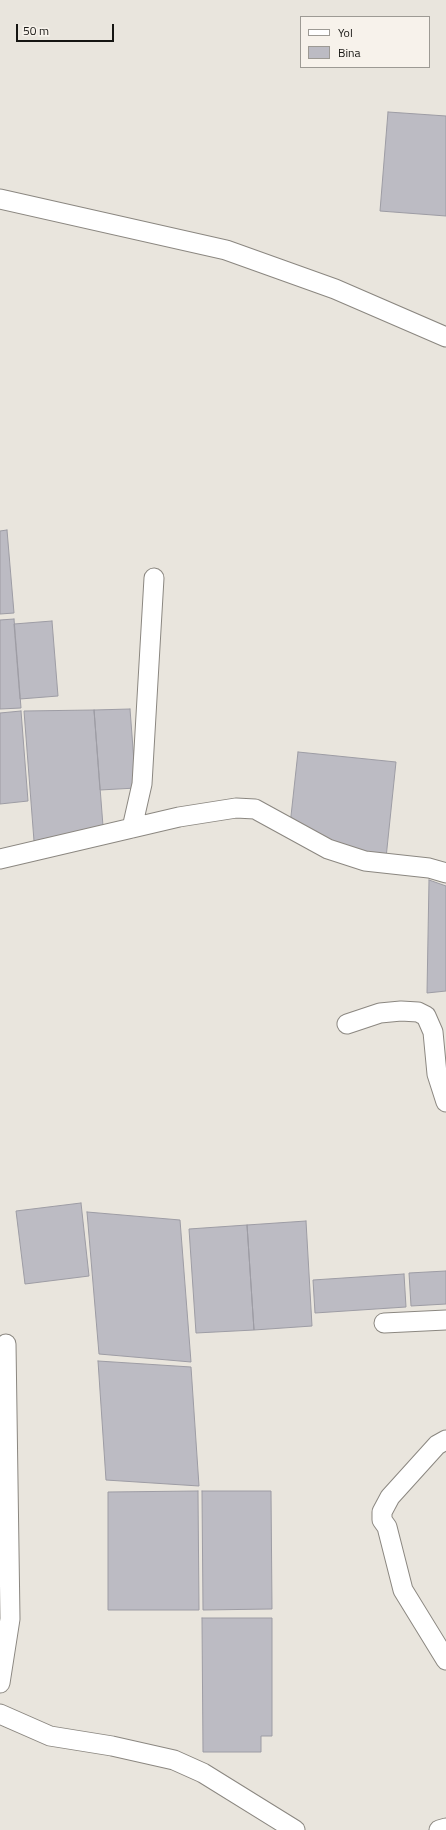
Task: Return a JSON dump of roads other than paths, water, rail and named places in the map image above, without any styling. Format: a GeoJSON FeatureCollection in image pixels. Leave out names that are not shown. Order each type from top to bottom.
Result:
{"type":"FeatureCollection","features":[{"type":"Feature","properties":{"kind":"street"},"geometry":{"type":"LineString","coordinates":[[0,199],[226,250],[336,289],[446,337]]}},
{"type":"Feature","properties":{"kind":"street"},"geometry":{"type":"LineString","coordinates":[[132,828],[142,784],[154,578]]}},
{"type":"Feature","properties":{"kind":"street"},"geometry":{"type":"LineString","coordinates":[[0,859],[179,817],[236,808],[255,809],[328,849],[365,861],[429,868],[446,873]]}},
{"type":"Feature","properties":{"kind":"street"},"geometry":{"type":"LineString","coordinates":[[347,1024],[380,1013],[401,1011],[418,1012],[426,1016],[433,1032],[437,1074],[446,1102]]}},
{"type":"Feature","properties":{"kind":"street"},"geometry":{"type":"LineString","coordinates":[[384,1323],[446,1320]]}},
{"type":"Feature","properties":{"kind":"street"},"geometry":{"type":"LineString","coordinates":[[0,1683],[10,1619],[6,1344]]}},
{"type":"Feature","properties":{"kind":"street"},"geometry":{"type":"LineString","coordinates":[[444,1654],[402,1590],[387,1527],[382,1520],[382,1512],[390,1497],[436,1445],[445,1440]]}},
{"type":"Feature","properties":{"kind":"street"},"geometry":{"type":"LineString","coordinates":[[0,1714],[50,1736],[112,1746],[174,1760],[203,1773],[295,1830]]}},
{"type":"Feature","properties":{"kind":"street"},"geometry":{"type":"LineString","coordinates":[[439,1830],[446,1828]]}}]}
